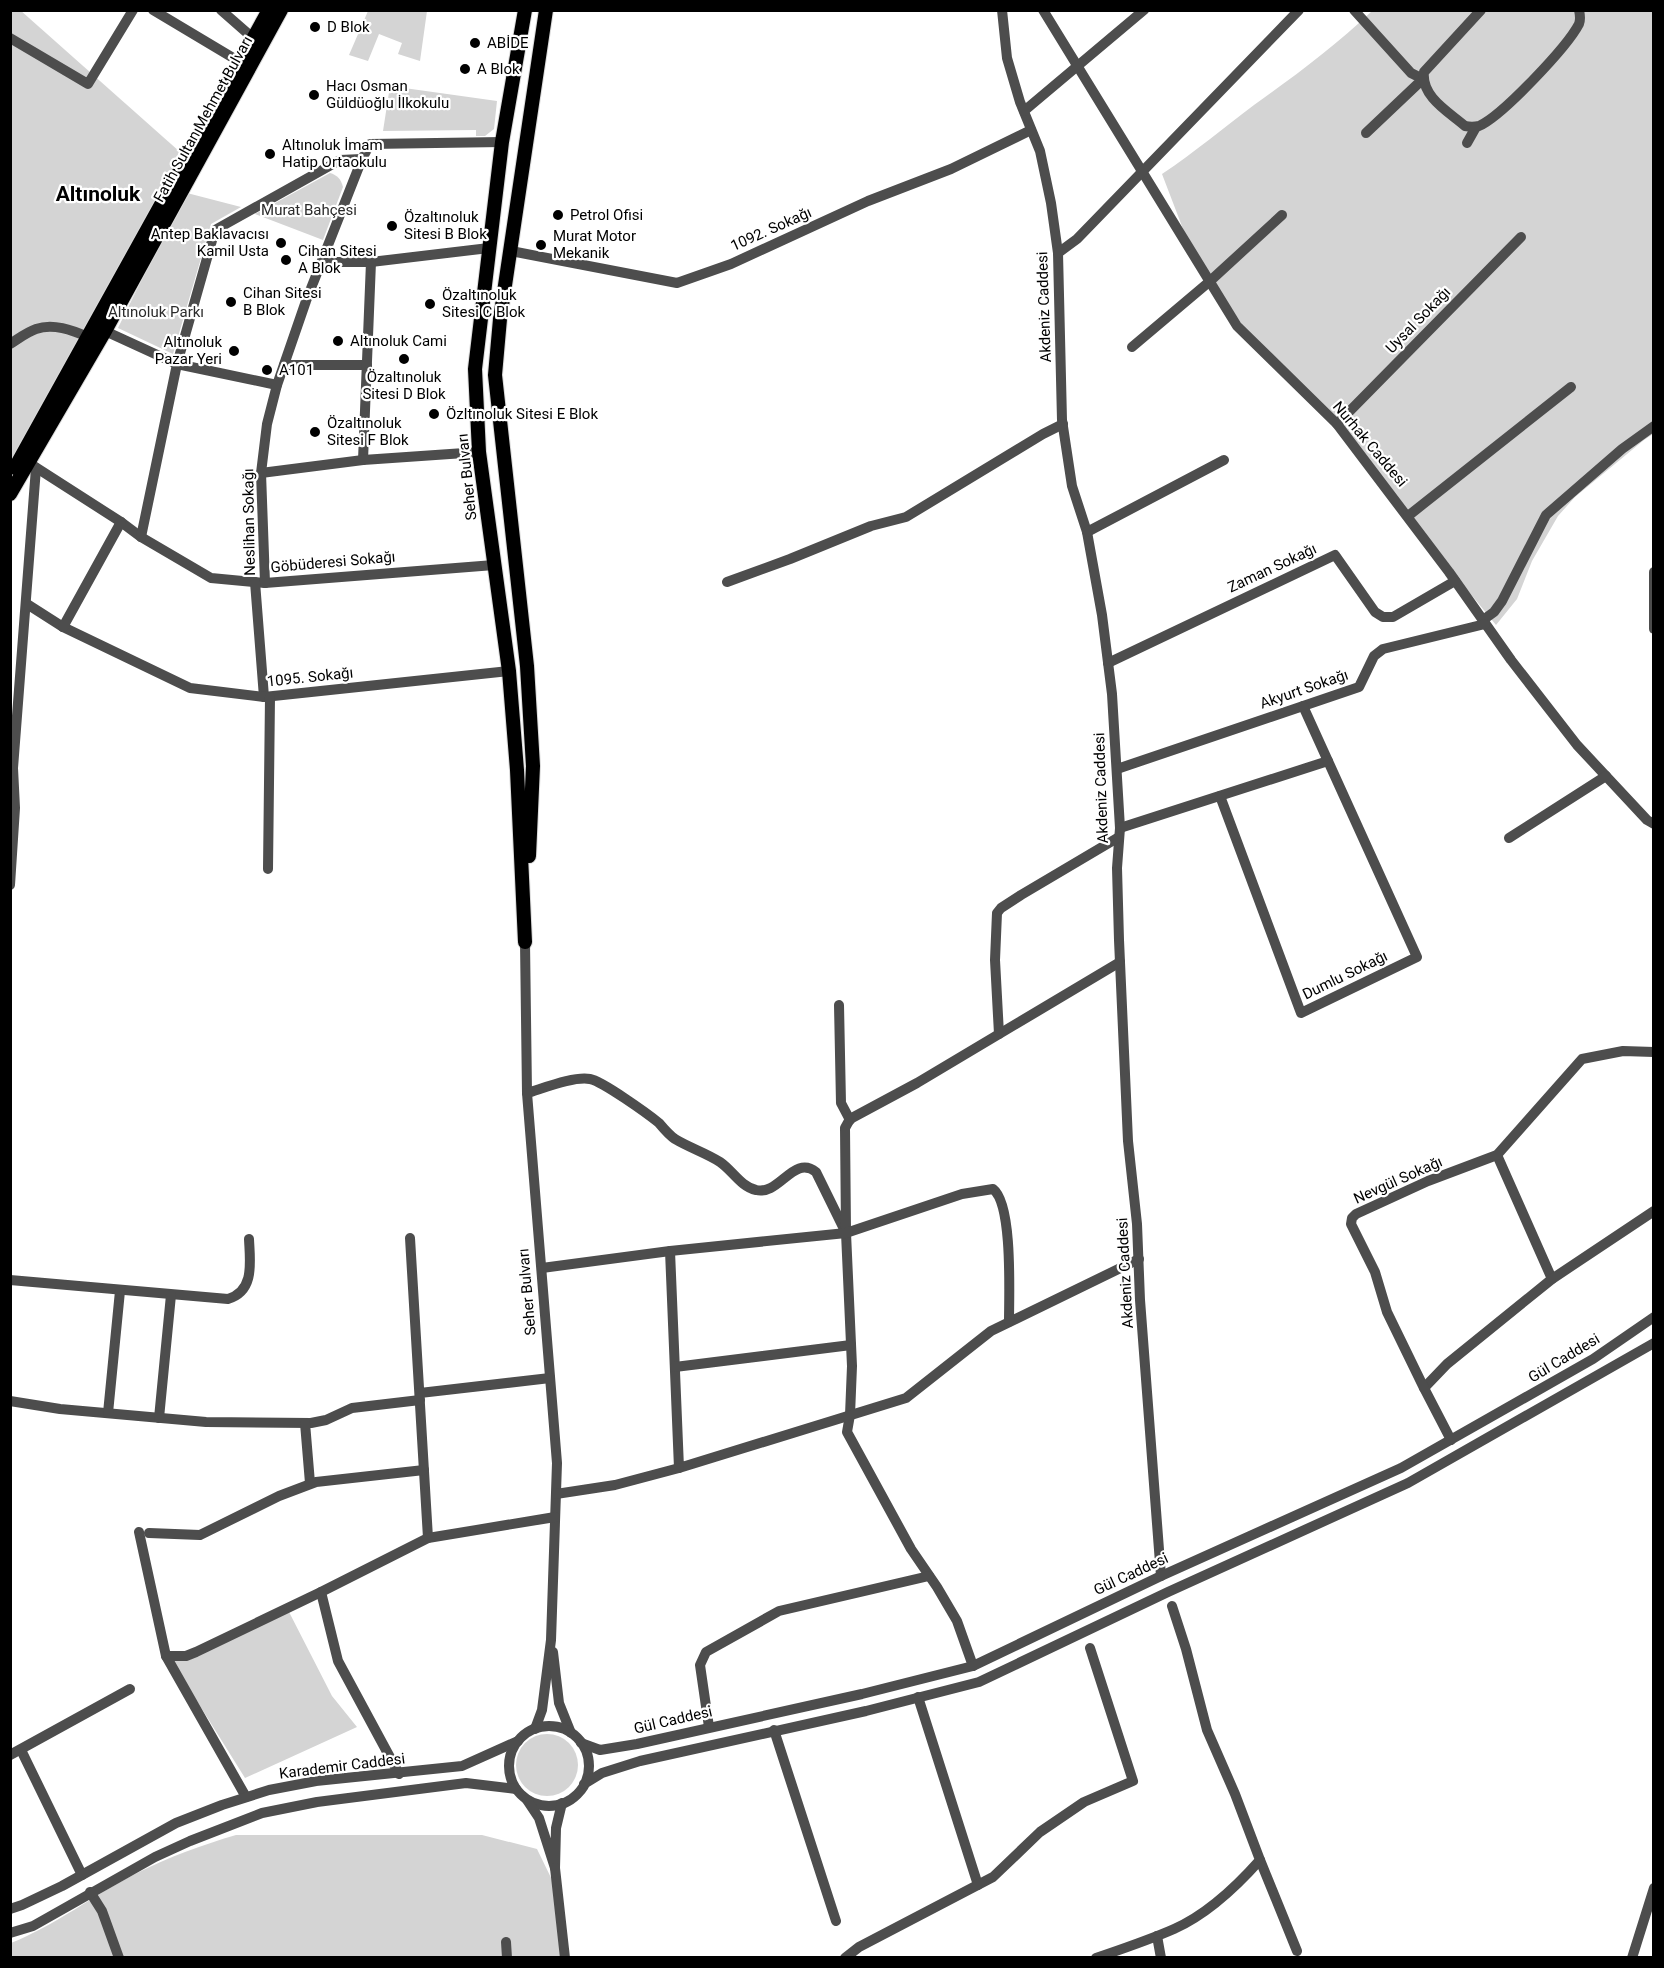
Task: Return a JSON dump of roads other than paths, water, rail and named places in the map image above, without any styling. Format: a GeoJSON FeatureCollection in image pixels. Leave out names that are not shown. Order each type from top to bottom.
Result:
{"type":"FeatureCollection","features":[{"type":"Feature","properties":{"kind":"main road","name":"Fatih Sultan Mehmet Bulvarı"},"geometry":{"type":"LineString","coordinates":[[10,476],[269,10]]}},
{"type":"Feature","properties":{"kind":"main road","name":"Fatih Sultan Mehmet Bulvarı"},"geometry":{"type":"LineString","coordinates":[[10,494],[33,465],[281,10]]}},
{"type":"Feature","properties":{"kind":"main road","name":"Seher Bulvarı"},"geometry":{"type":"LineString","coordinates":[[525,10],[502,142],[475,369],[479,452],[509,671],[518,770],[525,942]]}},
{"type":"Feature","properties":{"kind":"main road","name":"Seher Bulvarı"},"geometry":{"type":"LineString","coordinates":[[525,942],[533,766],[527,666],[495,375],[500,319],[546,10]]}},
{"type":"Feature","properties":{"kind":"street"},"geometry":{"type":"LineString","coordinates":[[10,38],[87,84],[133,10]]}},
{"type":"Feature","properties":{"kind":"street"},"geometry":{"type":"LineString","coordinates":[[153,10],[240,62]]}},
{"type":"Feature","properties":{"kind":"street"},"geometry":{"type":"LineString","coordinates":[[221,10],[254,39]]}},
{"type":"Feature","properties":{"kind":"street","name":"Akdeniz Caddesi"},"geometry":{"type":"LineString","coordinates":[[1002,10],[1007,58],[1040,152],[1058,253],[1063,424],[1072,486],[1087,532],[1108,663],[1117,769],[1119,832],[1117,868],[1128,1141],[1137,1224],[1161,1576]]}},
{"type":"Feature","properties":{"kind":"street","name":"Nurhak Caddesi"},"geometry":{"type":"LineString","coordinates":[[1043,10],[1237,326],[1337,424],[1408,516],[1511,660],[1571,737],[1653,824]]}},
{"type":"Feature","properties":{"kind":"street"},"geometry":{"type":"LineString","coordinates":[[1024,111],[1144,10]]}},
{"type":"Feature","properties":{"kind":"street"},"geometry":{"type":"LineString","coordinates":[[1058,253],[1077,239],[1299,10]]}},
{"type":"Feature","properties":{"kind":"street"},"geometry":{"type":"LineString","coordinates":[[1354,10],[1411,73],[1423,79]]}},
{"type":"Feature","properties":{"kind":"street"},"geometry":{"type":"LineString","coordinates":[[1476,127],[1465,126],[1430,95],[1423,79],[1424,72],[1481,10]]}},
{"type":"Feature","properties":{"kind":"street"},"geometry":{"type":"LineString","coordinates":[[1467,143],[1476,127],[1508,105],[1565,44],[1580,22],[1579,10]]}},
{"type":"Feature","properties":{"kind":"street"},"geometry":{"type":"LineString","coordinates":[[1366,133],[1423,79]]}},
{"type":"Feature","properties":{"kind":"street","name":"1092. Sokağı"},"geometry":{"type":"LineString","coordinates":[[511,251],[677,283],[731,264],[868,201],[951,168],[1031,130]]}},
{"type":"Feature","properties":{"kind":"street"},"geometry":{"type":"LineString","coordinates":[[141,537],[177,364],[215,230],[340,160],[362,159],[370,144],[502,142]]}},
{"type":"Feature","properties":{"kind":"street","name":"Neslihan Sokağı"},"geometry":{"type":"LineString","coordinates":[[267,869],[267,697],[260,583],[261,473],[267,424],[277,385],[306,301],[362,159]]}},
{"type":"Feature","properties":{"kind":"street"},"geometry":{"type":"LineString","coordinates":[[1132,347],[1209,282],[1282,215]]}},
{"type":"Feature","properties":{"kind":"street","name":"Uysal Sokağı"},"geometry":{"type":"LineString","coordinates":[[1337,424],[1521,237]]}},
{"type":"Feature","properties":{"kind":"street"},"geometry":{"type":"LineString","coordinates":[[322,262],[371,262],[489,248]]}},
{"type":"Feature","properties":{"kind":"street"},"geometry":{"type":"LineString","coordinates":[[363,460],[371,262]]}},
{"type":"Feature","properties":{"kind":"street"},"geometry":{"type":"LineString","coordinates":[[10,344],[35,329],[53,327],[71,330],[88,337]]}},
{"type":"Feature","properties":{"kind":"street"},"geometry":{"type":"LineString","coordinates":[[105,331],[177,364],[277,385]]}},
{"type":"Feature","properties":{"kind":"street"},"geometry":{"type":"LineString","coordinates":[[284,365],[367,365]]}},
{"type":"Feature","properties":{"kind":"street"},"geometry":{"type":"LineString","coordinates":[[1408,516],[1570,387]]}},
{"type":"Feature","properties":{"kind":"street"},"geometry":{"type":"LineString","coordinates":[[727,582],[871,526],[906,517],[1063,424]]}},
{"type":"Feature","properties":{"kind":"street"},"geometry":{"type":"LineString","coordinates":[[1484,622],[1502,601],[1546,516],[1622,449],[1653,426]]}},
{"type":"Feature","properties":{"kind":"street"},"geometry":{"type":"LineString","coordinates":[[261,473],[363,460],[479,452]]}},
{"type":"Feature","properties":{"kind":"street"},"geometry":{"type":"LineString","coordinates":[[1087,532],[1224,460]]}},
{"type":"Feature","properties":{"kind":"street"},"geometry":{"type":"LineString","coordinates":[[10,885],[15,808],[13,768],[27,604],[33,465]]}},
{"type":"Feature","properties":{"kind":"street","name":"Göbüderesi Sokağı"},"geometry":{"type":"LineString","coordinates":[[33,465],[141,537],[211,578],[260,583],[494,565]]}},
{"type":"Feature","properties":{"kind":"street"},"geometry":{"type":"LineString","coordinates":[[63,627],[121,522]]}},
{"type":"Feature","properties":{"kind":"street","name":"Zaman Sokağı"},"geometry":{"type":"LineString","coordinates":[[1108,663],[1335,555],[1375,612],[1383,617],[1393,617],[1455,581]]}},
{"type":"Feature","properties":{"kind":"street"},"geometry":{"type":"LineString","coordinates":[[1653,572],[1653,629]]}},
{"type":"Feature","properties":{"kind":"street","name":"1095. Sokağı"},"geometry":{"type":"LineString","coordinates":[[27,604],[63,627],[190,688],[267,697],[509,671]]}},
{"type":"Feature","properties":{"kind":"street","name":"Akyurt Sokağı"},"geometry":{"type":"LineString","coordinates":[[1117,769],[1359,687],[1374,656],[1383,649],[1484,622]]}},
{"type":"Feature","properties":{"kind":"street","name":"Dumlu Sokağı"},"geometry":{"type":"LineString","coordinates":[[1220,796],[1301,1013],[1417,957],[1303,706]]}},
{"type":"Feature","properties":{"kind":"street"},"geometry":{"type":"LineString","coordinates":[[999,1034],[995,924],[997,913],[1001,908],[1119,832],[1328,761]]}},
{"type":"Feature","properties":{"kind":"street"},"geometry":{"type":"LineString","coordinates":[[1509,838],[1606,776]]}},
{"type":"Feature","properties":{"kind":"street","name":"Seher Bulvarı"},"geometry":{"type":"LineString","coordinates":[[525,942],[527,1093],[557,1463],[551,1640],[542,1710],[535,1728]]}},
{"type":"Feature","properties":{"kind":"street"},"geometry":{"type":"LineString","coordinates":[[973,1666],[957,1621],[911,1549],[848,1432],[851,1345],[846,1233],[845,1128],[850,1120],[1120,962]]}},
{"type":"Feature","properties":{"kind":"street"},"geometry":{"type":"LineString","coordinates":[[838,1005],[841,1103],[850,1120]]}},
{"type":"Feature","properties":{"kind":"street","name":"Nevgül Sokağı"},"geometry":{"type":"LineString","coordinates":[[1450,1440],[1387,1312],[1376,1272],[1356,1236],[1351,1224],[1352,1218],[1356,1214],[1428,1181],[1497,1155],[1582,1059],[1623,1051],[1653,1052]]}},
{"type":"Feature","properties":{"kind":"street"},"geometry":{"type":"LineString","coordinates":[[527,1093],[580,1079],[599,1082],[642,1110],[673,1137],[729,1168],[749,1188],[757,1191],[772,1188],[797,1169],[804,1167],[812,1169],[818,1175],[846,1233]]}},
{"type":"Feature","properties":{"kind":"street"},"geometry":{"type":"LineString","coordinates":[[1497,1155],[1552,1279]]}},
{"type":"Feature","properties":{"kind":"street"},"geometry":{"type":"LineString","coordinates":[[542,1268],[670,1251],[846,1233],[962,1194],[993,1189],[998,1192],[1004,1209],[1007,1231],[1010,1322]]}},
{"type":"Feature","properties":{"kind":"street"},"geometry":{"type":"LineString","coordinates":[[1424,1388],[1447,1364],[1552,1279],[1653,1211]]}},
{"type":"Feature","properties":{"kind":"street"},"geometry":{"type":"LineString","coordinates":[[410,1238],[428,1538]]}},
{"type":"Feature","properties":{"kind":"street"},"geometry":{"type":"LineString","coordinates":[[10,1281],[228,1299],[240,1294],[247,1284],[250,1274],[249,1239]]}},
{"type":"Feature","properties":{"kind":"street"},"geometry":{"type":"LineString","coordinates":[[670,1251],[679,1468]]}},
{"type":"Feature","properties":{"kind":"street"},"geometry":{"type":"LineString","coordinates":[[556,1494],[615,1485],[679,1468],[906,1398],[990,1331],[1139,1259]]}},
{"type":"Feature","properties":{"kind":"street"},"geometry":{"type":"LineString","coordinates":[[108,1413],[120,1291]]}},
{"type":"Feature","properties":{"kind":"street"},"geometry":{"type":"LineString","coordinates":[[159,1418],[171,1295]]}},
{"type":"Feature","properties":{"kind":"street","name":"Gül Caddesi"},"geometry":{"type":"LineString","coordinates":[[581,1743],[600,1750],[637,1744],[862,1694],[973,1666],[1161,1576],[1401,1468],[1593,1359],[1653,1317]]}},
{"type":"Feature","properties":{"kind":"street","name":"Gül Caddesi"},"geometry":{"type":"LineString","coordinates":[[584,1784],[602,1773],[640,1761],[866,1711],[979,1682],[1168,1592],[1408,1483],[1653,1343]]}},
{"type":"Feature","properties":{"kind":"street"},"geometry":{"type":"LineString","coordinates":[[675,1367],[851,1345]]}},
{"type":"Feature","properties":{"kind":"street"},"geometry":{"type":"LineString","coordinates":[[10,1401],[206,1422],[305,1423],[326,1420],[352,1408],[550,1378]]}},
{"type":"Feature","properties":{"kind":"street"},"geometry":{"type":"LineString","coordinates":[[305,1423],[310,1484]]}},
{"type":"Feature","properties":{"kind":"street"},"geometry":{"type":"LineString","coordinates":[[246,1797],[165,1656],[144,1532],[200,1535],[279,1496],[310,1484],[334,1479],[424,1470]]}},
{"type":"Feature","properties":{"kind":"street"},"geometry":{"type":"LineString","coordinates":[[165,1656],[186,1656],[196,1652],[428,1538],[555,1517]]}},
{"type":"Feature","properties":{"kind":"street"},"geometry":{"type":"LineString","coordinates":[[709,1727],[700,1665],[706,1652],[778,1611],[929,1576]]}},
{"type":"Feature","properties":{"kind":"street"},"geometry":{"type":"LineString","coordinates":[[321,1592],[338,1661],[399,1774]]}},
{"type":"Feature","properties":{"kind":"street"},"geometry":{"type":"LineString","coordinates":[[1172,1605],[1207,1730],[1297,1951]]}},
{"type":"Feature","properties":{"kind":"street","name":"Seher Bulvarı"},"geometry":{"type":"LineString","coordinates":[[551,1640],[560,1703],[571,1732]]}},
{"type":"Feature","properties":{"kind":"street"},"geometry":{"type":"LineString","coordinates":[[845,1958],[859,1947],[993,1877],[1040,1832],[1084,1802],[1133,1781],[1090,1648]]}},
{"type":"Feature","properties":{"kind":"street"},"geometry":{"type":"LineString","coordinates":[[10,1755],[130,1689]]}},
{"type":"Feature","properties":{"kind":"street"},"geometry":{"type":"LineString","coordinates":[[918,1697],[978,1885]]}},
{"type":"Feature","properties":{"kind":"street"},"geometry":{"type":"LineString","coordinates":[[527,1799],[540,1805],[562,1803],[575,1796],[584,1784],[589,1763],[581,1743],[571,1732],[557,1727],[535,1728],[518,1741],[511,1754],[509,1769],[516,1789],[527,1799],[539,1818],[555,1868]]}},
{"type":"Feature","properties":{"kind":"street"},"geometry":{"type":"LineString","coordinates":[[774,1730],[836,1922]]}},
{"type":"Feature","properties":{"kind":"street","name":"Karademir Caddesi"},"geometry":{"type":"LineString","coordinates":[[10,1909],[82,1875],[176,1823],[246,1797],[316,1781],[462,1766],[518,1741]]}},
{"type":"Feature","properties":{"kind":"street"},"geometry":{"type":"LineString","coordinates":[[21,1750],[82,1875]]}},
{"type":"Feature","properties":{"kind":"street","name":"Karademir Caddesi"},"geometry":{"type":"LineString","coordinates":[[10,1933],[33,1926],[155,1857],[262,1814],[317,1802],[466,1782],[516,1789]]}},
{"type":"Feature","properties":{"kind":"street"},"geometry":{"type":"LineString","coordinates":[[562,1803],[556,1828],[555,1868],[565,1958]]}},
{"type":"Feature","properties":{"kind":"street"},"geometry":{"type":"LineString","coordinates":[[1096,1958],[1176,1928],[1214,1906],[1260,1860]]}},
{"type":"Feature","properties":{"kind":"street"},"geometry":{"type":"LineString","coordinates":[[1632,1958],[1653,1888]]}},
{"type":"Feature","properties":{"kind":"street"},"geometry":{"type":"LineString","coordinates":[[90,1892],[102,1911],[119,1958]]}},
{"type":"Feature","properties":{"kind":"street"},"geometry":{"type":"LineString","coordinates":[[1157,1936],[1161,1958]]}},
{"type":"Feature","properties":{"kind":"street"},"geometry":{"type":"LineString","coordinates":[[506,1942],[507,1958]]}},
{"type":"Feature","properties":{"kind":"place","name":"D Blok"},"geometry":{"type":"Point","coordinates":[315,27]}},
{"type":"Feature","properties":{"kind":"place","name":"ABİDE"},"geometry":{"type":"Point","coordinates":[475,43]}},
{"type":"Feature","properties":{"kind":"place","name":"A Blok"},"geometry":{"type":"Point","coordinates":[465,69]}},
{"type":"Feature","properties":{"kind":"place","name":"Hacı Osman Güldüoğlu İlkokulu"},"geometry":{"type":"Point","coordinates":[314,95]}},
{"type":"Feature","properties":{"kind":"place","name":"Altınoluk İmam Hatip Ortaokulu"},"geometry":{"type":"Point","coordinates":[270,154]}},
{"type":"Feature","properties":{"kind":"place","name":"Petrol Ofisi"},"geometry":{"type":"Point","coordinates":[558,215]}},
{"type":"Feature","properties":{"kind":"place","name":"Özaltınoluk Sitesi B Blok"},"geometry":{"type":"Point","coordinates":[392,226]}},
{"type":"Feature","properties":{"kind":"place","name":"Antep Baklavacısı Kamil Usta"},"geometry":{"type":"Point","coordinates":[281,243]}},
{"type":"Feature","properties":{"kind":"place","name":"Murat Motor Mekanik"},"geometry":{"type":"Point","coordinates":[541,245]}},
{"type":"Feature","properties":{"kind":"place","name":"Cihan Sitesi A Blok"},"geometry":{"type":"Point","coordinates":[286,260]}},
{"type":"Feature","properties":{"kind":"place","name":"Cihan Sitesi B Blok"},"geometry":{"type":"Point","coordinates":[231,302]}},
{"type":"Feature","properties":{"kind":"place","name":"Özaltınoluk Sitesi C Blok"},"geometry":{"type":"Point","coordinates":[430,304]}},
{"type":"Feature","properties":{"kind":"place","name":"Altınoluk Cami"},"geometry":{"type":"Point","coordinates":[338,341]}},
{"type":"Feature","properties":{"kind":"place","name":"Altınoluk Pazar Yeri"},"geometry":{"type":"Point","coordinates":[234,351]}},
{"type":"Feature","properties":{"kind":"place","name":"Özaltınoluk Sitesi D Blok"},"geometry":{"type":"Point","coordinates":[404,359]}},
{"type":"Feature","properties":{"kind":"place","name":"A101"},"geometry":{"type":"Point","coordinates":[267,370]}},
{"type":"Feature","properties":{"kind":"place","name":"Özltınoluk Sitesi E Blok"},"geometry":{"type":"Point","coordinates":[434,414]}},
{"type":"Feature","properties":{"kind":"place","name":"Özaltınoluk Sitesi F Blok"},"geometry":{"type":"Point","coordinates":[315,432]}},
{"type":"Feature","properties":{"kind":"district","name":"Altınoluk"},"geometry":{"type":"Point","coordinates":[98,194]}},
{"type":"Feature","properties":{"kind":"park label","name":"Murat Bahçesi"},"geometry":{"type":"Point","coordinates":[309,210]}},
{"type":"Feature","properties":{"kind":"park label","name":"Altınoluk Parkı"},"geometry":{"type":"Point","coordinates":[156,312]}}]}
